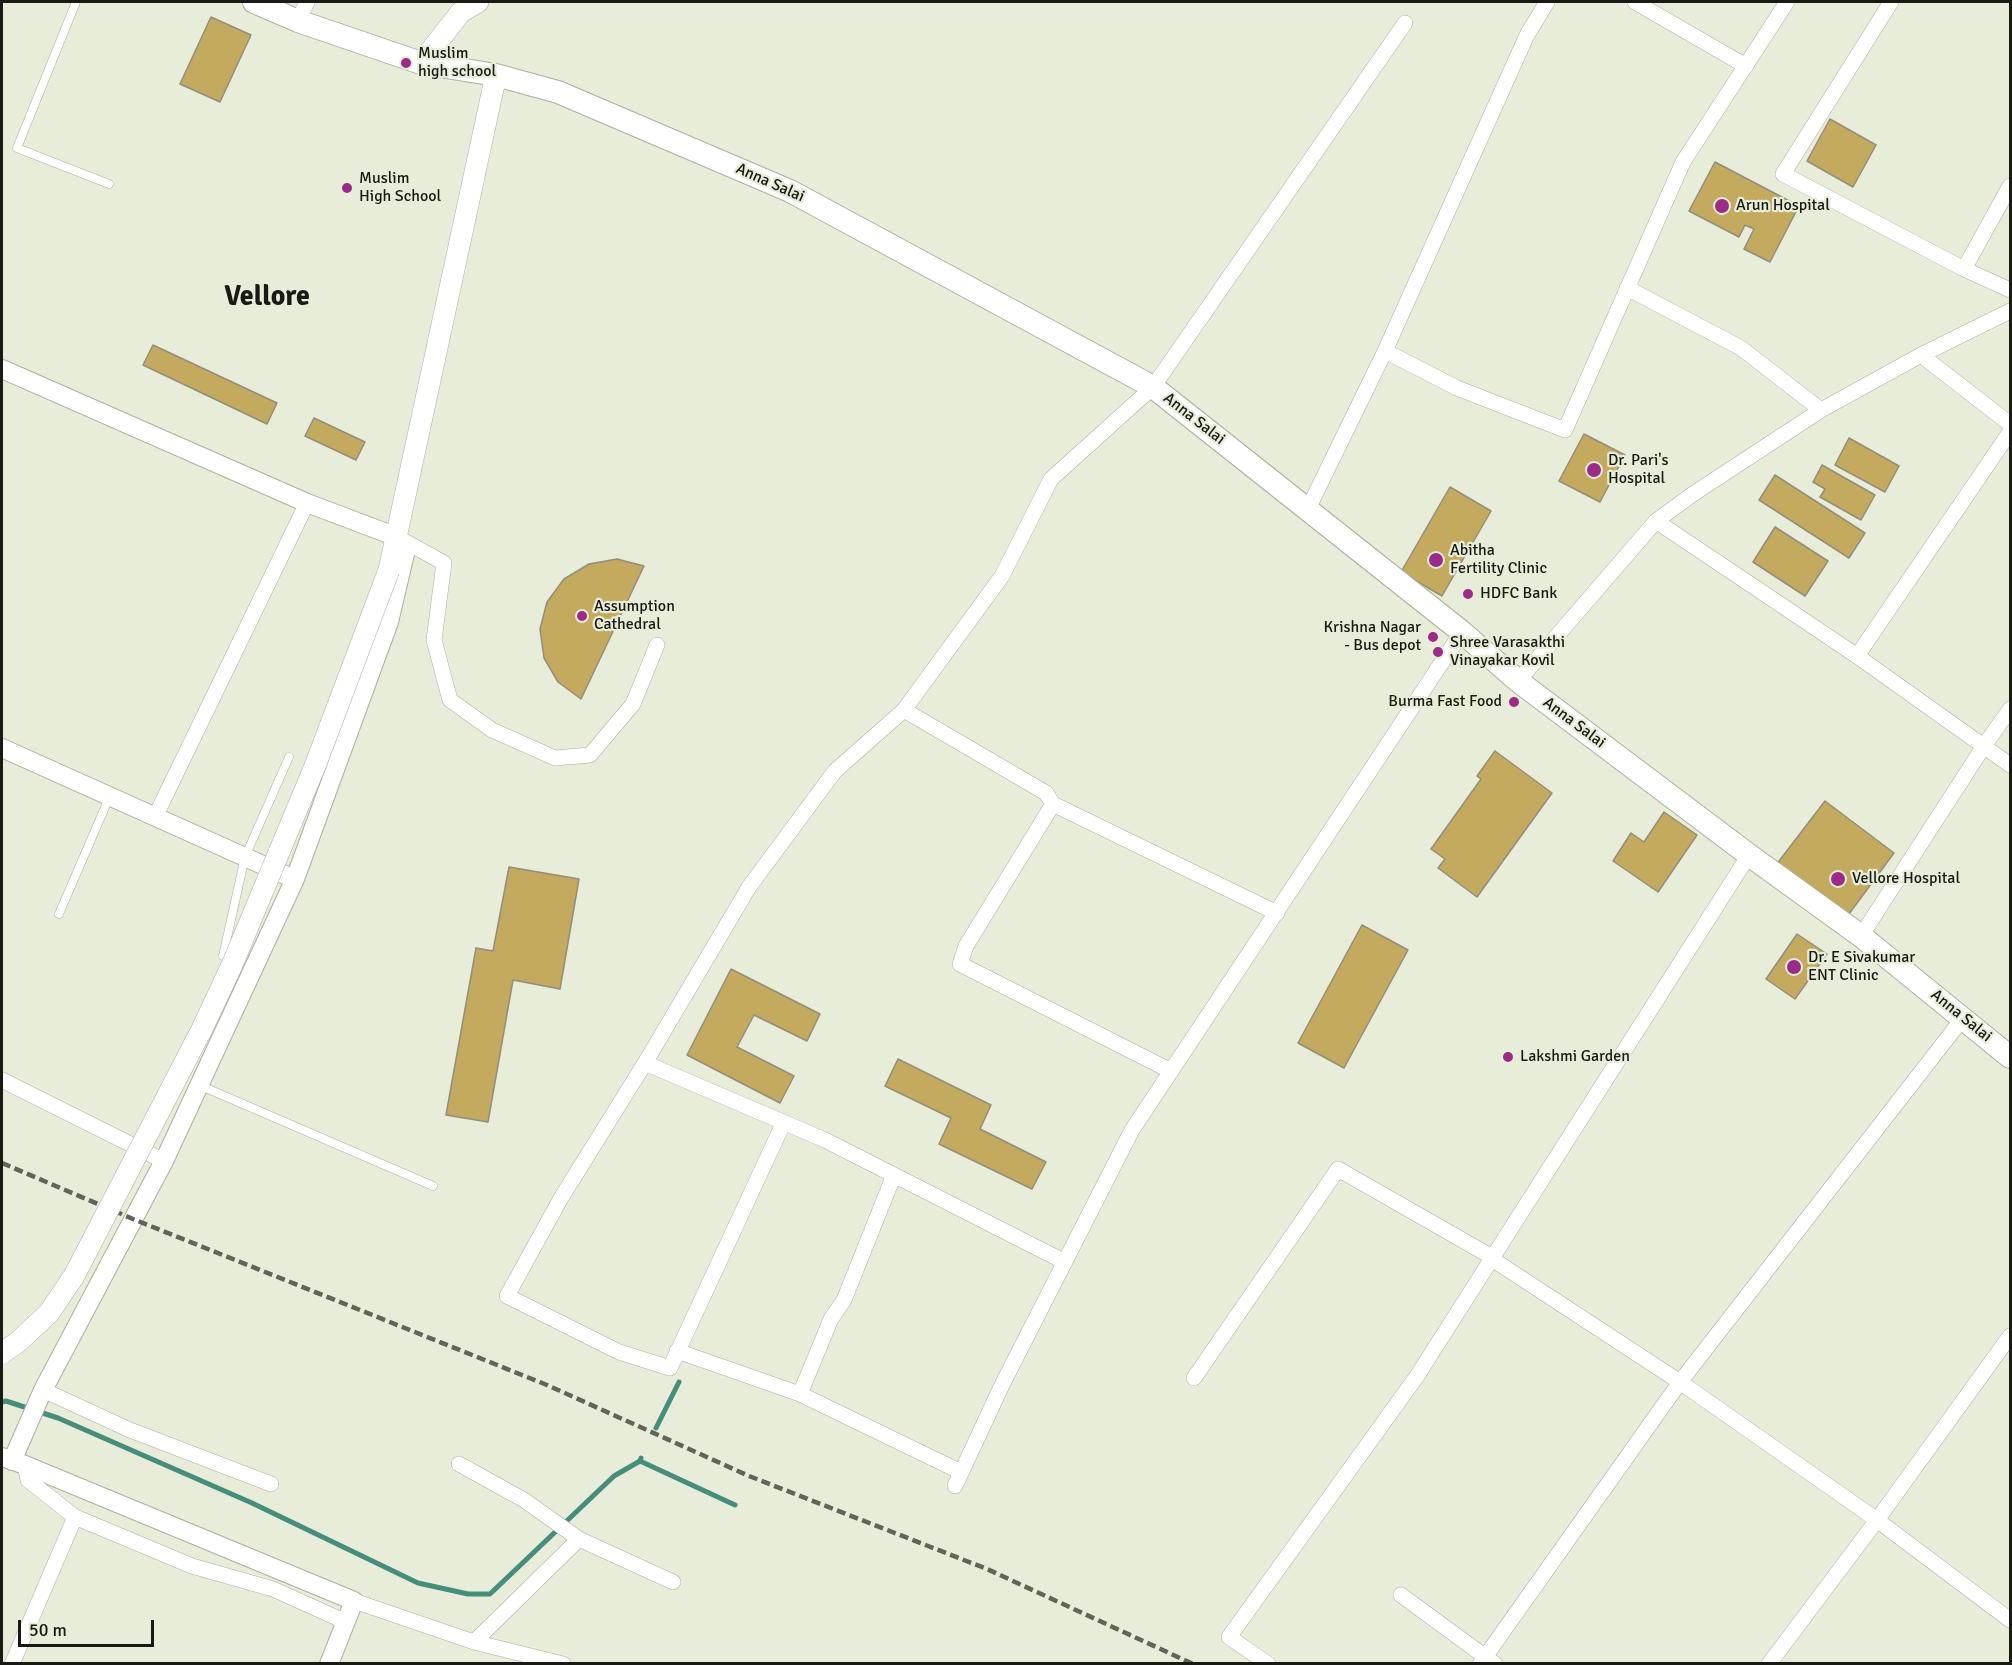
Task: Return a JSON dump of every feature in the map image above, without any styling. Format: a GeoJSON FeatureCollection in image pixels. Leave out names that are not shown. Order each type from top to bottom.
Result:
{"type":"FeatureCollection","features":[{"type":"Feature","properties":{"kind":"main road","name":"Anna Salai"},"geometry":{"type":"LineString","coordinates":[[254,2],[302,11],[421,63],[496,75],[558,92],[790,190],[1154,387],[1462,632],[1518,681],[1749,855],[1861,936],[2010,1057]]}},
{"type":"Feature","properties":{"kind":"main road"},"geometry":{"type":"LineString","coordinates":[[421,63],[461,12],[478,2]]}},
{"type":"Feature","properties":{"kind":"main road"},"geometry":{"type":"LineString","coordinates":[[2,1353],[18,1342],[49,1313],[74,1276],[202,1029],[232,965],[315,766],[389,570],[496,75]]}},
{"type":"Feature","properties":{"kind":"street"},"geometry":{"type":"LineString","coordinates":[[1308,509],[1385,351],[1527,35],[1547,2]]}},
{"type":"Feature","properties":{"kind":"street"},"geometry":{"type":"LineString","coordinates":[[1635,2],[1746,66]]}},
{"type":"Feature","properties":{"kind":"street"},"geometry":{"type":"LineString","coordinates":[[1385,351],[1457,388],[1565,430],[1683,162],[1787,2]]}},
{"type":"Feature","properties":{"kind":"street"},"geometry":{"type":"LineString","coordinates":[[1891,2],[1853,58],[1783,174],[2010,291]]}},
{"type":"Feature","properties":{"kind":"street"},"geometry":{"type":"LineString","coordinates":[[783,1124],[670,1368],[619,1352],[507,1296],[561,1198],[645,1063],[749,887],[835,771],[904,710],[1002,576],[1051,479],[1154,387],[1405,23]]}},
{"type":"Feature","properties":{"kind":"street"},"geometry":{"type":"LineString","coordinates":[[1964,269],[2010,186]]}},
{"type":"Feature","properties":{"kind":"street"},"geometry":{"type":"LineString","coordinates":[[1627,288],[1741,348],[1821,410]]}},
{"type":"Feature","properties":{"kind":"street"},"geometry":{"type":"LineString","coordinates":[[1518,681],[1656,521],[1821,410],[1921,355],[2010,311]]}},
{"type":"Feature","properties":{"kind":"street"},"geometry":{"type":"LineString","coordinates":[[1921,355],[2010,424]]}},
{"type":"Feature","properties":{"kind":"street"},"geometry":{"type":"LineString","coordinates":[[3,375],[307,503],[397,537],[444,563],[434,640],[450,700],[492,730],[555,758],[590,755],[633,704],[657,645]]}},
{"type":"Feature","properties":{"kind":"street"},"geometry":{"type":"LineString","coordinates":[[1857,656],[2010,432]]}},
{"type":"Feature","properties":{"kind":"street"},"geometry":{"type":"LineString","coordinates":[[155,817],[307,503]]}},
{"type":"Feature","properties":{"kind":"street"},"geometry":{"type":"LineString","coordinates":[[1656,521],[1857,656],[2010,765]]}},
{"type":"Feature","properties":{"kind":"street"},"geometry":{"type":"LineString","coordinates":[[13,1461],[43,1390],[164,1161],[295,879],[389,622],[405,554],[404,545],[397,537]]}},
{"type":"Feature","properties":{"kind":"street"},"geometry":{"type":"LineString","coordinates":[[677,1351],[800,1394],[958,1479],[1002,1385],[1132,1130],[1462,632]]}},
{"type":"Feature","properties":{"kind":"street"},"geometry":{"type":"LineString","coordinates":[[1861,936],[2010,709]]}},
{"type":"Feature","properties":{"kind":"street"},"geometry":{"type":"LineString","coordinates":[[904,710],[1046,793],[1053,804],[1276,912]]}},
{"type":"Feature","properties":{"kind":"street"},"geometry":{"type":"LineString","coordinates":[[2,748],[295,879]]}},
{"type":"Feature","properties":{"kind":"street"},"geometry":{"type":"LineString","coordinates":[[1053,804],[966,946],[960,964],[1171,1071]]}},
{"type":"Feature","properties":{"kind":"street"},"geometry":{"type":"LineString","coordinates":[[1268,1664],[1229,1637],[1417,1376],[1749,855]]}},
{"type":"Feature","properties":{"kind":"street"},"geometry":{"type":"LineString","coordinates":[[1401,1595],[1487,1661],[1680,1382],[1964,1018]]}},
{"type":"Feature","properties":{"kind":"street"},"geometry":{"type":"LineString","coordinates":[[645,1063],[783,1124],[825,1140],[1065,1262]]}},
{"type":"Feature","properties":{"kind":"street"},"geometry":{"type":"LineString","coordinates":[[2,1080],[164,1161]]}},
{"type":"Feature","properties":{"kind":"street"},"geometry":{"type":"LineString","coordinates":[[1194,1378],[1338,1169],[1492,1257],[1680,1382],[1877,1520],[2010,1620]]}},
{"type":"Feature","properties":{"kind":"street"},"geometry":{"type":"LineString","coordinates":[[800,1394],[831,1319],[844,1300],[894,1175]]}},
{"type":"Feature","properties":{"kind":"street"},"geometry":{"type":"LineString","coordinates":[[1769,1664],[2010,1336]]}},
{"type":"Feature","properties":{"kind":"street"},"geometry":{"type":"LineString","coordinates":[[43,1390],[130,1430],[272,1484]]}},
{"type":"Feature","properties":{"kind":"street"},"geometry":{"type":"LineString","coordinates":[[13,1461],[28,1480],[75,1517],[192,1566],[273,1589],[346,1622]]}},
{"type":"Feature","properties":{"kind":"street"},"geometry":{"type":"LineString","coordinates":[[13,1461],[354,1601],[474,1642],[562,1664]]}},
{"type":"Feature","properties":{"kind":"street"},"geometry":{"type":"LineString","coordinates":[[459,1464],[524,1500],[579,1539],[673,1582]]}},
{"type":"Feature","properties":{"kind":"street"},"geometry":{"type":"LineString","coordinates":[[12,1664],[75,1517]]}},
{"type":"Feature","properties":{"kind":"street"},"geometry":{"type":"LineString","coordinates":[[474,1642],[579,1539]]}},
{"type":"Feature","properties":{"kind":"street"},"geometry":{"type":"LineString","coordinates":[[329,1664],[354,1601]]}},
{"type":"Feature","properties":{"kind":"lane"},"geometry":{"type":"LineString","coordinates":[[76,2],[17,148],[109,184]]}},
{"type":"Feature","properties":{"kind":"lane"},"geometry":{"type":"LineString","coordinates":[[223,957],[245,857],[289,757]]}},
{"type":"Feature","properties":{"kind":"lane"},"geometry":{"type":"LineString","coordinates":[[59,914],[110,796]]}},
{"type":"Feature","properties":{"kind":"lane"},"geometry":{"type":"LineString","coordinates":[[199,1085],[433,1186]]}},
{"type":"Feature","properties":{"kind":"building"},"geometry":{"type":"Polygon","coordinates":[[[211,17],[251,35],[220,102],[180,84],[211,17]]]}},
{"type":"Feature","properties":{"kind":"building"},"geometry":{"type":"Polygon","coordinates":[[[1830,119],[1876,145],[1853,187],[1807,161],[1830,119]]]}},
{"type":"Feature","properties":{"kind":"building"},"geometry":{"type":"Polygon","coordinates":[[[1715,162],[1799,206],[1770,262],[1744,249],[1754,229],[1745,225],[1739,237],[1689,211],[1715,162]]]}},
{"type":"Feature","properties":{"kind":"building"},"geometry":{"type":"Polygon","coordinates":[[[153,345],[277,403],[267,424],[143,365],[153,345]]]}},
{"type":"Feature","properties":{"kind":"building"},"geometry":{"type":"Polygon","coordinates":[[[314,418],[365,442],[356,460],[305,436],[314,418]]]}},
{"type":"Feature","properties":{"kind":"building"},"geometry":{"type":"Polygon","coordinates":[[[1584,434],[1625,455],[1600,502],[1559,481],[1584,434]]]}},
{"type":"Feature","properties":{"kind":"building"},"geometry":{"type":"Polygon","coordinates":[[[1849,438],[1899,466],[1885,492],[1835,465],[1849,438]]]}},
{"type":"Feature","properties":{"kind":"building"},"geometry":{"type":"Polygon","coordinates":[[[1822,465],[1875,495],[1861,520],[1820,497],[1825,489],[1813,482],[1822,465]]]}},
{"type":"Feature","properties":{"kind":"building"},"geometry":{"type":"Polygon","coordinates":[[[1775,475],[1865,533],[1849,558],[1759,500],[1775,475]]]}},
{"type":"Feature","properties":{"kind":"building"},"geometry":{"type":"Polygon","coordinates":[[[1450,487],[1491,511],[1442,596],[1401,572],[1450,487]]]}},
{"type":"Feature","properties":{"kind":"building"},"geometry":{"type":"Polygon","coordinates":[[[1775,527],[1828,561],[1805,596],[1753,562],[1775,527]]]}},
{"type":"Feature","properties":{"kind":"building","name":"Assumption Cathedral"},"geometry":{"type":"Polygon","coordinates":[[[617,559],[644,566],[581,699],[558,682],[544,658],[540,629],[547,602],[564,579],[589,564],[617,559]]]}},
{"type":"Feature","properties":{"kind":"building"},"geometry":{"type":"Polygon","coordinates":[[[1495,751],[1552,793],[1477,897],[1438,868],[1445,859],[1431,849],[1481,779],[1477,776],[1495,751]]]}},
{"type":"Feature","properties":{"kind":"building"},"geometry":{"type":"Polygon","coordinates":[[[1825,801],[1894,853],[1846,918],[1776,865],[1825,801]]]}},
{"type":"Feature","properties":{"kind":"building"},"geometry":{"type":"Polygon","coordinates":[[[1664,812],[1697,835],[1658,892],[1613,861],[1631,833],[1644,842],[1664,812]]]}},
{"type":"Feature","properties":{"kind":"building"},"geometry":{"type":"Polygon","coordinates":[[[509,867],[579,879],[560,989],[513,980],[488,1122],[446,1115],[476,948],[493,951],[509,867]]]}},
{"type":"Feature","properties":{"kind":"building"},"geometry":{"type":"Polygon","coordinates":[[[1362,925],[1408,950],[1344,1068],[1298,1043],[1362,925]]]}},
{"type":"Feature","properties":{"kind":"building"},"geometry":{"type":"Polygon","coordinates":[[[1797,934],[1827,954],[1795,999],[1766,979],[1797,934]]]}},
{"type":"Feature","properties":{"kind":"building"},"geometry":{"type":"Polygon","coordinates":[[[731,969],[820,1014],[807,1041],[754,1015],[737,1047],[794,1076],[780,1103],[687,1055],[731,969]]]}},
{"type":"Feature","properties":{"kind":"building"},"geometry":{"type":"Polygon","coordinates":[[[898,1059],[991,1105],[980,1129],[1046,1162],[1032,1189],[939,1144],[951,1118],[885,1086],[898,1059]]]}},
{"type":"Feature","properties":{"kind":"waterway"},"geometry":{"type":"LineString","coordinates":[[656,1428],[679,1382]]}},
{"type":"Feature","properties":{"kind":"waterway"},"geometry":{"type":"LineString","coordinates":[[2,1402],[6,1401],[58,1418],[252,1503],[418,1583],[468,1594],[490,1594],[614,1476],[640,1461],[641,1458]]}},
{"type":"Feature","properties":{"kind":"waterway"},"geometry":{"type":"LineString","coordinates":[[640,1461],[735,1505]]}},
{"type":"Feature","properties":{"kind":"railway"},"geometry":{"type":"LineString","coordinates":[[2,1163],[133,1219],[547,1385],[749,1476],[987,1569],[1193,1664]]}},
{"type":"Feature","properties":{"kind":"place","name":"Muslim high school"},"geometry":{"type":"Point","coordinates":[406,63]}},
{"type":"Feature","properties":{"kind":"place","name":"Muslim High School"},"geometry":{"type":"Point","coordinates":[347,188]}},
{"type":"Feature","properties":{"kind":"place","name":"Arun Hospital"},"geometry":{"type":"Point","coordinates":[1722,206]}},
{"type":"Feature","properties":{"kind":"place","name":"Dr. Pari's Hospital"},"geometry":{"type":"Point","coordinates":[1594,470]}},
{"type":"Feature","properties":{"kind":"place","name":"Abitha Fertility Clinic"},"geometry":{"type":"Point","coordinates":[1436,560]}},
{"type":"Feature","properties":{"kind":"place","name":"HDFC Bank"},"geometry":{"type":"Point","coordinates":[1468,594]}},
{"type":"Feature","properties":{"kind":"place","name":"Assumption Cathedral"},"geometry":{"type":"Point","coordinates":[582,616]}},
{"type":"Feature","properties":{"kind":"place","name":"Krishna Nagar - Bus depot"},"geometry":{"type":"Point","coordinates":[1433,637]}},
{"type":"Feature","properties":{"kind":"place","name":"Shree Varasakthi Vinayakar Kovil"},"geometry":{"type":"Point","coordinates":[1438,652]}},
{"type":"Feature","properties":{"kind":"place","name":"Burma Fast Food"},"geometry":{"type":"Point","coordinates":[1514,702]}},
{"type":"Feature","properties":{"kind":"place","name":"Vellore Hospital"},"geometry":{"type":"Point","coordinates":[1838,879]}},
{"type":"Feature","properties":{"kind":"place","name":"Dr. E Sivakumar ENT Clinic"},"geometry":{"type":"Point","coordinates":[1794,967]}},
{"type":"Feature","properties":{"kind":"place","name":"Lakshmi Garden"},"geometry":{"type":"Point","coordinates":[1508,1057]}},
{"type":"Feature","properties":{"kind":"district","name":"Vellore"},"geometry":{"type":"Point","coordinates":[267,298]}}]}
